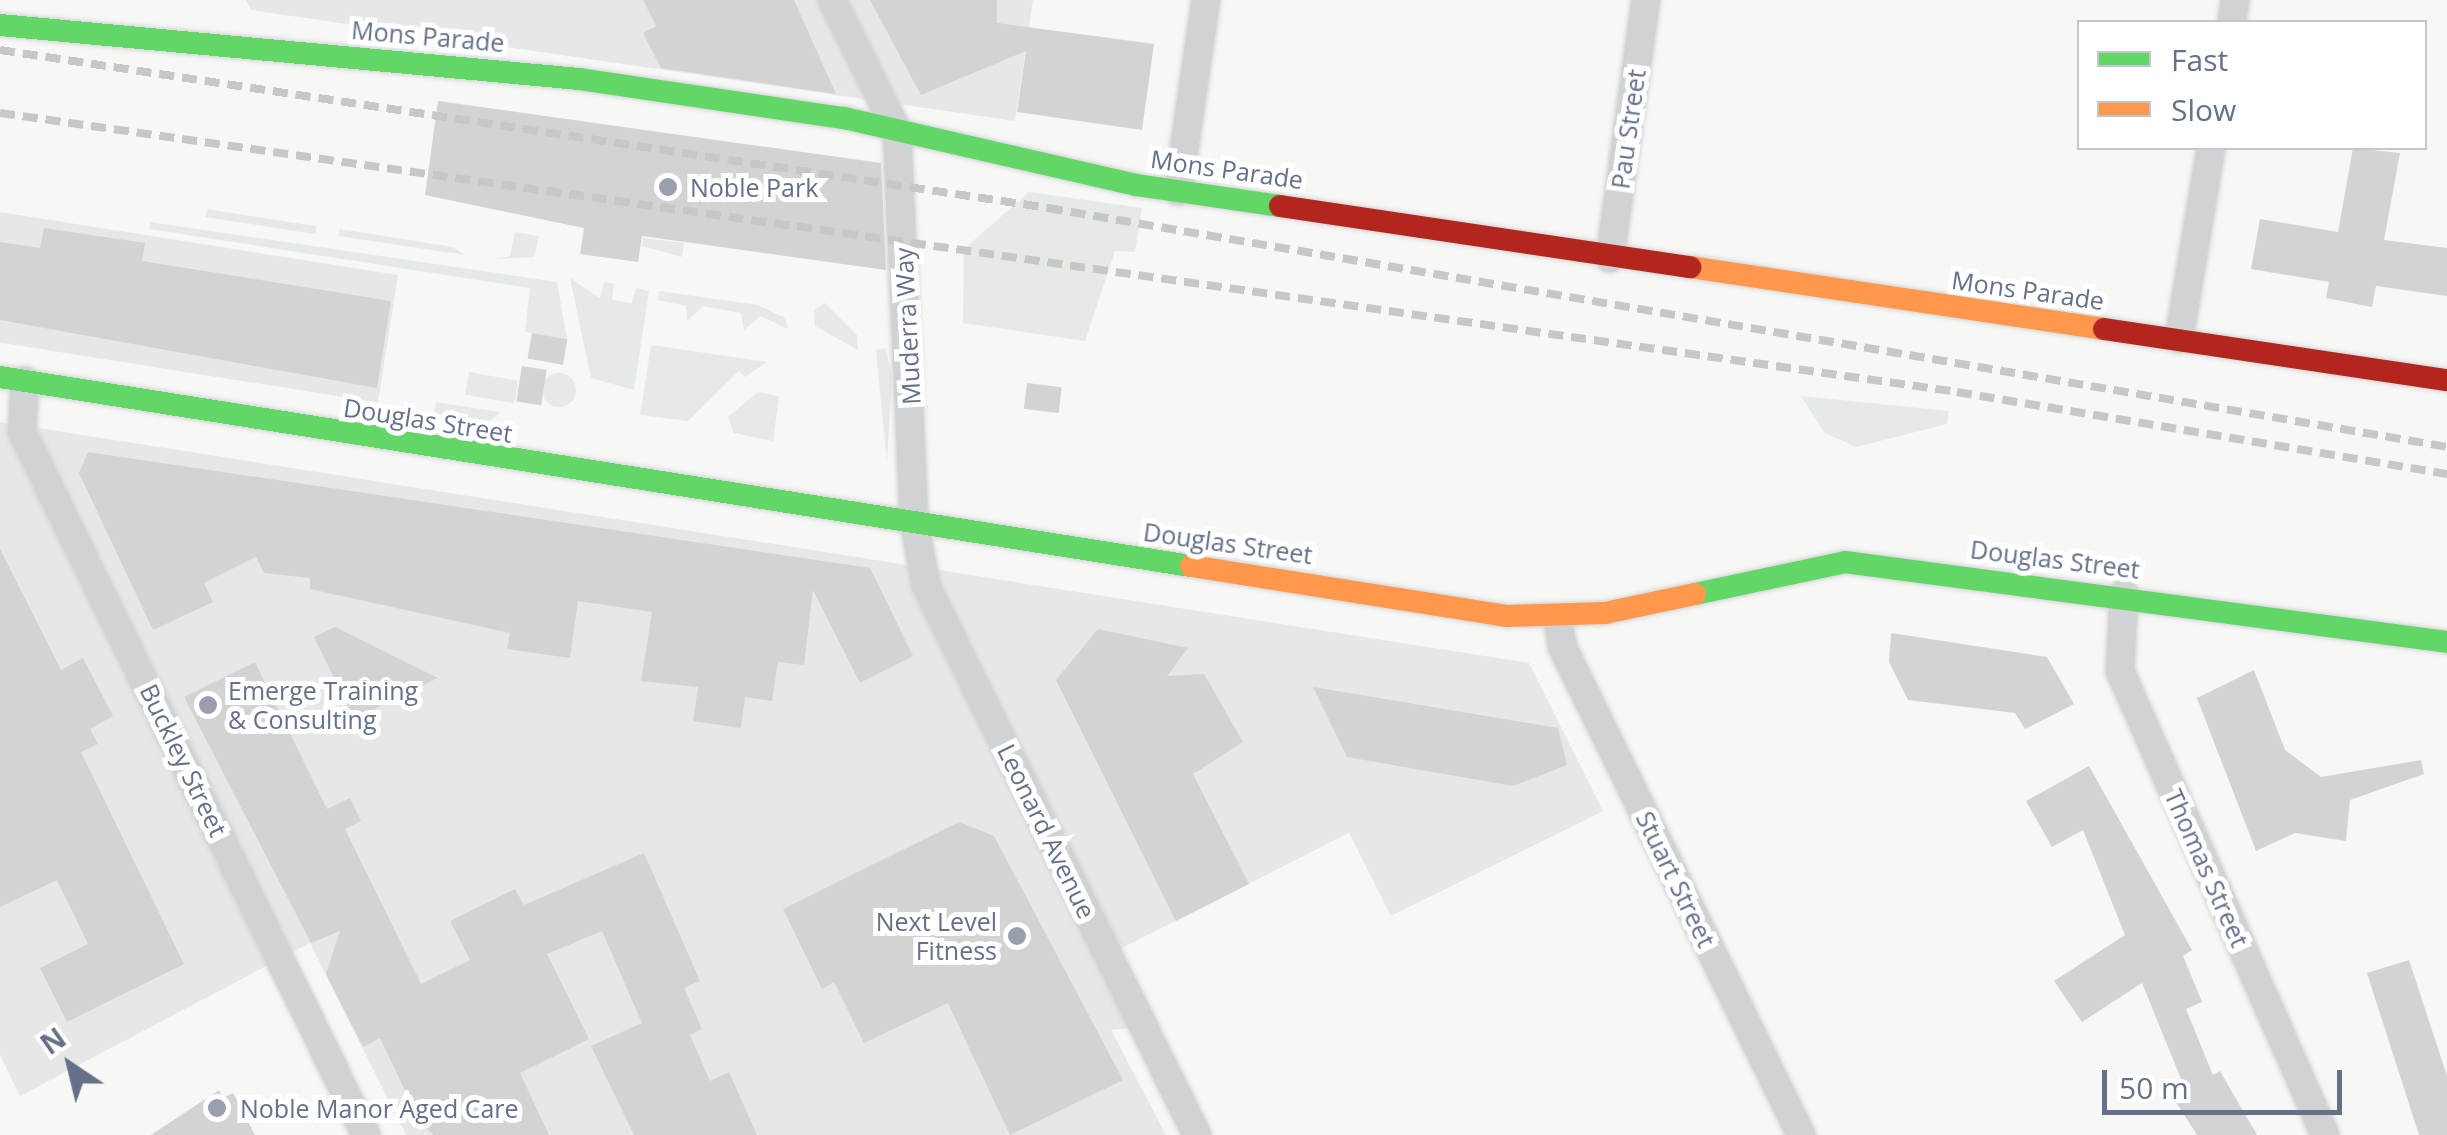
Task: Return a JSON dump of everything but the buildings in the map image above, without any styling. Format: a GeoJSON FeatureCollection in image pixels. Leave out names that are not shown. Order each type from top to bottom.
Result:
{"type":"FeatureCollection","features":[{"type":"Feature","properties":{"kind":"street"},"geometry":{"type":"LineString","coordinates":[[832,0],[897,131]]}},
{"type":"Feature","properties":{"kind":"street"},"geometry":{"type":"LineString","coordinates":[[1178,191],[1206,0]]}},
{"type":"Feature","properties":{"kind":"street","name":"Pau Street"},"geometry":{"type":"LineString","coordinates":[[1610,258],[1646,0]]}},
{"type":"Feature","properties":{"kind":"street","name":"Mons Parade"},"geometry":{"type":"LineString","coordinates":[[0,25],[545,74],[897,131],[1178,191],[2447,380]]}},
{"type":"Feature","properties":{"kind":"street","name":"Muderra Way"},"geometry":{"type":"LineString","coordinates":[[897,131],[914,521]]}},
{"type":"Feature","properties":{"kind":"street"},"geometry":{"type":"LineString","coordinates":[[2179,339],[2211,150]]}},
{"type":"Feature","properties":{"kind":"street","name":"Douglas Street"},"geometry":{"type":"LineString","coordinates":[[12,379],[1558,620],[1845,562],[2124,594],[2447,642]]}},
{"type":"Feature","properties":{"kind":"street","name":"Buckley Street"},"geometry":{"type":"LineString","coordinates":[[12,379],[22,432],[366,1135]]}},
{"type":"Feature","properties":{"kind":"street","name":"Leonard Avenue"},"geometry":{"type":"LineString","coordinates":[[914,521],[926,586],[1197,1135]]}},
{"type":"Feature","properties":{"kind":"street","name":"Thomas Street"},"geometry":{"type":"LineString","coordinates":[[2124,594],[2120,671],[2324,1135]]}},
{"type":"Feature","properties":{"kind":"street","name":"Stuart Street"},"geometry":{"type":"LineString","coordinates":[[1558,620],[1562,646],[1801,1135]]}},
{"type":"Feature","properties":{"kind":"shaded area"},"geometry":{"type":"Polygon","coordinates":[[[246,0],[1033,0],[1015,121],[251,10],[246,0]]]}},
{"type":"Feature","properties":{"kind":"shaded area"},"geometry":{"type":"Polygon","coordinates":[[[1029,192],[1142,208],[1135,252],[1115,251],[1085,341],[963,323],[964,249],[1029,192]]]}},
{"type":"Feature","properties":{"kind":"shaded area"},"geometry":{"type":"Polygon","coordinates":[[[207,209],[317,226],[315,234],[206,217],[207,209]]]}},
{"type":"Feature","properties":{"kind":"shaded area"},"geometry":{"type":"Polygon","coordinates":[[[0,212],[398,275],[378,402],[0,343],[0,212]]]}},
{"type":"Feature","properties":{"kind":"shaded area"},"geometry":{"type":"Polygon","coordinates":[[[150,222],[557,282],[567,339],[525,332],[530,288],[149,229],[150,222]]]}},
{"type":"Feature","properties":{"kind":"shaded area"},"geometry":{"type":"Polygon","coordinates":[[[340,229],[453,247],[465,255],[338,236],[340,229]]]}},
{"type":"Feature","properties":{"kind":"shaded area"},"geometry":{"type":"Polygon","coordinates":[[[515,232],[539,236],[534,257],[496,259],[510,256],[515,232]]]}},
{"type":"Feature","properties":{"kind":"shaded area"},"geometry":{"type":"Polygon","coordinates":[[[643,238],[684,243],[682,257],[642,246],[643,238]]]}},
{"type":"Feature","properties":{"kind":"shaded area"},"geometry":{"type":"Polygon","coordinates":[[[570,278],[600,298],[604,282],[614,284],[612,300],[632,303],[636,288],[649,291],[634,390],[591,378],[570,278]]]}},
{"type":"Feature","properties":{"kind":"shaded area"},"geometry":{"type":"Polygon","coordinates":[[[659,291],[758,305],[785,318],[788,329],[760,316],[744,330],[741,313],[703,306],[687,321],[686,306],[658,300],[659,291]]]}},
{"type":"Feature","properties":{"kind":"shaded area"},"geometry":{"type":"Polygon","coordinates":[[[825,303],[857,335],[858,350],[815,326],[814,310],[825,303]]]}},
{"type":"Feature","properties":{"kind":"shaded area"},"geometry":{"type":"Polygon","coordinates":[[[651,345],[767,362],[745,377],[739,371],[688,421],[640,415],[651,345]]]}},
{"type":"Feature","properties":{"kind":"shaded area"},"geometry":{"type":"Polygon","coordinates":[[[885,348],[892,376],[887,463],[876,350],[885,348]]]}},
{"type":"Feature","properties":{"kind":"shaded area"},"geometry":{"type":"Polygon","coordinates":[[[469,372],[518,381],[514,403],[465,395],[469,372]]]}},
{"type":"Feature","properties":{"kind":"shaded area"},"geometry":{"type":"Polygon","coordinates":[[[559,373],[571,378],[576,390],[571,402],[559,407],[547,402],[542,390],[547,378],[559,373]]]}},
{"type":"Feature","properties":{"kind":"shaded area"},"geometry":{"type":"Polygon","coordinates":[[[758,392],[779,396],[773,441],[734,433],[728,417],[758,392]]]}},
{"type":"Feature","properties":{"kind":"shaded area"},"geometry":{"type":"Polygon","coordinates":[[[1801,396],[1949,411],[1947,424],[1856,447],[1825,433],[1801,396]]]}},
{"type":"Feature","properties":{"kind":"shaded area"},"geometry":{"type":"Polygon","coordinates":[[[436,402],[500,412],[482,428],[433,423],[436,402]]]}},
{"type":"Feature","properties":{"kind":"shaded area"},"geometry":{"type":"Polygon","coordinates":[[[0,422],[1529,663],[1603,811],[1391,916],[1349,833],[1098,960],[1132,1028],[1111,1030],[1166,1135],[406,1135],[310,943],[20,1096],[0,1055],[0,422]]]}},
{"type":"Feature","properties":{"kind":"railway"},"geometry":{"type":"LineString","coordinates":[[0,50],[1048,208],[2447,447]]}},
{"type":"Feature","properties":{"kind":"railway"},"geometry":{"type":"LineString","coordinates":[[0,113],[1957,392],[2447,474]]}},
{"type":"Feature","properties":{"kind":"traffic: fast"},"geometry":{"type":"LineString","coordinates":[[0,25],[579,79],[844,118],[1136,185],[1280,206]]}},
{"type":"Feature","properties":{"kind":"traffic: fast"},"geometry":{"type":"LineString","coordinates":[[0,377],[1191,566]]}},
{"type":"Feature","properties":{"kind":"traffic: fast"},"geometry":{"type":"LineString","coordinates":[[1695,594],[1845,562],[2447,642]]}},
{"type":"Feature","properties":{"kind":"traffic: slow"},"geometry":{"type":"LineString","coordinates":[[1690,267],[2104,329]]}},
{"type":"Feature","properties":{"kind":"traffic: slow"},"geometry":{"type":"LineString","coordinates":[[1191,566],[1506,616],[1605,613],[1695,594]]}},
{"type":"Feature","properties":{"kind":"traffic: jam"},"geometry":{"type":"LineString","coordinates":[[1280,206],[1690,267]]}},
{"type":"Feature","properties":{"kind":"traffic: jam"},"geometry":{"type":"LineString","coordinates":[[2104,329],[2447,380]]}},
{"type":"Feature","properties":{"kind":"place","name":"Noble Park"},"geometry":{"type":"Point","coordinates":[668,187]}},
{"type":"Feature","properties":{"kind":"place","name":"Emerge Training & Consulting"},"geometry":{"type":"Point","coordinates":[208,705]}},
{"type":"Feature","properties":{"kind":"place","name":"Next Level Fitness"},"geometry":{"type":"Point","coordinates":[1017,936]}},
{"type":"Feature","properties":{"kind":"place","name":"Noble Manor Aged Care"},"geometry":{"type":"Point","coordinates":[217,1108]}}]}
